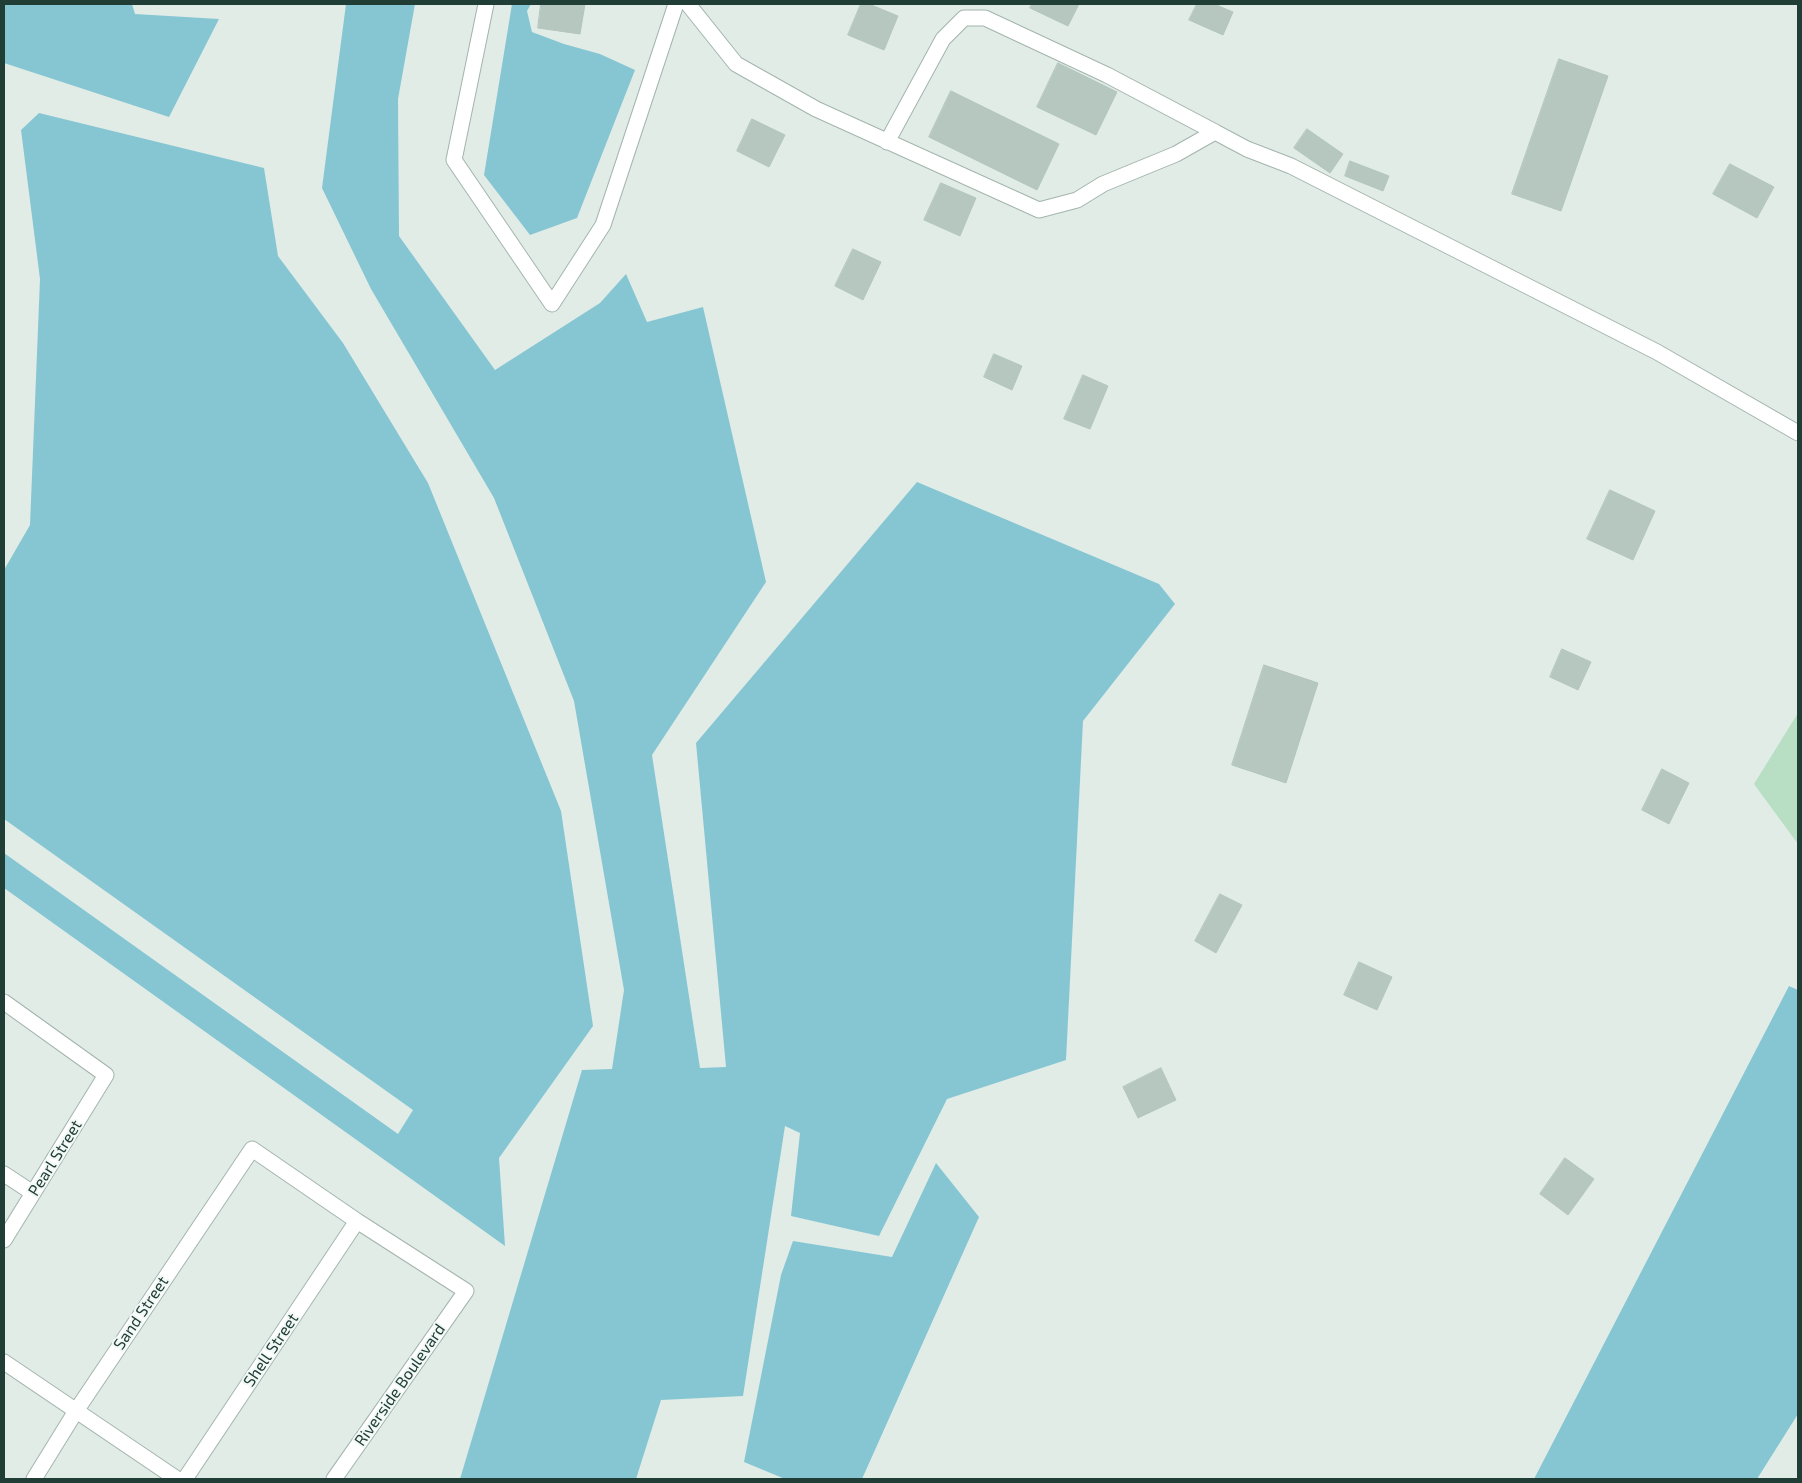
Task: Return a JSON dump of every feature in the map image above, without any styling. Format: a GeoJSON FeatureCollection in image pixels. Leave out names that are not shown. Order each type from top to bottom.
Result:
{"type":"FeatureCollection","features":[{"type":"Feature","properties":{"kind":"street"},"geometry":{"type":"LineString","coordinates":[[486,4],[454,160],[552,304],[603,225],[676,4]]}},
{"type":"Feature","properties":{"kind":"street"},"geometry":{"type":"LineString","coordinates":[[688,4],[736,64],[816,109],[1040,210],[1077,200],[1103,184],[1176,154],[1215,132]]}},
{"type":"Feature","properties":{"kind":"street"},"geometry":{"type":"LineString","coordinates":[[887,142],[942,39],[964,18],[985,18],[1107,75],[1247,149],[1291,166],[1657,352],[1798,433]]}},
{"type":"Feature","properties":{"kind":"street","name":"Pearl Street"},"geometry":{"type":"LineString","coordinates":[[4,1002],[106,1075],[4,1240]]}},
{"type":"Feature","properties":{"kind":"street","name":"Sand Street"},"geometry":{"type":"LineString","coordinates":[[34,1479],[76,1411],[252,1150],[357,1221]]}},
{"type":"Feature","properties":{"kind":"street"},"geometry":{"type":"LineString","coordinates":[[4,1174],[33,1194]]}},
{"type":"Feature","properties":{"kind":"street","name":"Riverside Boulevard"},"geometry":{"type":"LineString","coordinates":[[334,1479],[466,1291],[357,1221]]}},
{"type":"Feature","properties":{"kind":"street","name":"Shell Street"},"geometry":{"type":"LineString","coordinates":[[185,1479],[357,1221]]}},
{"type":"Feature","properties":{"kind":"street"},"geometry":{"type":"LineString","coordinates":[[4,1362],[177,1479]]}},
{"type":"Feature","properties":{"kind":"green space"},"geometry":{"type":"Polygon","coordinates":[[[1798,713],[1798,844],[1754,784],[1798,713]]]}},
{"type":"Feature","properties":{"kind":"water"},"geometry":{"type":"Polygon","coordinates":[[[4,4],[132,4],[135,14],[219,19],[169,117],[4,63],[4,4]]]}},
{"type":"Feature","properties":{"kind":"water"},"geometry":{"type":"Polygon","coordinates":[[[346,4],[415,4],[398,99],[399,236],[495,370],[600,303],[626,274],[647,322],[703,307],[766,582],[652,755],[700,1068],[726,1067],[696,743],[917,482],[1159,584],[1175,604],[1083,721],[1066,1060],[947,1099],[879,1236],[791,1216],[800,1133],[785,1126],[743,1396],[661,1400],[636,1479],[460,1479],[582,1070],[612,1069],[624,990],[574,701],[494,498],[371,289],[322,188],[346,4]]]}},
{"type":"Feature","properties":{"kind":"water"},"geometry":{"type":"Polygon","coordinates":[[[512,4],[531,4],[527,11],[532,32],[564,44],[600,54],[635,70],[577,218],[530,235],[484,175],[512,4]]]}},
{"type":"Feature","properties":{"kind":"water"},"geometry":{"type":"Polygon","coordinates":[[[39,113],[264,168],[278,256],[343,343],[428,483],[561,811],[593,1026],[499,1158],[505,1246],[4,888],[4,853],[398,1134],[413,1110],[4,819],[4,570],[30,525],[40,279],[21,130],[39,113]]]}},
{"type":"Feature","properties":{"kind":"water"},"geometry":{"type":"Polygon","coordinates":[[[1789,986],[1798,990],[1798,1414],[1757,1479],[1534,1479],[1789,986]]]}},
{"type":"Feature","properties":{"kind":"water"},"geometry":{"type":"Polygon","coordinates":[[[936,1163],[979,1217],[862,1479],[785,1479],[744,1462],[781,1275],[793,1241],[892,1257],[936,1163]]]}},
{"type":"Feature","properties":{"kind":"building"},"geometry":{"type":"Polygon","coordinates":[[[541,4],[585,4],[580,34],[538,28],[541,4]]]}},
{"type":"Feature","properties":{"kind":"building"},"geometry":{"type":"Polygon","coordinates":[[[861,4],[869,4],[898,16],[884,50],[848,35],[861,4]]]}},
{"type":"Feature","properties":{"kind":"building"},"geometry":{"type":"Polygon","coordinates":[[[1032,4],[1079,4],[1068,26],[1030,8],[1032,4]]]}},
{"type":"Feature","properties":{"kind":"building"},"geometry":{"type":"Polygon","coordinates":[[[1197,4],[1214,4],[1233,12],[1223,35],[1189,20],[1197,4]]]}},
{"type":"Feature","properties":{"kind":"building"},"geometry":{"type":"Polygon","coordinates":[[[1559,59],[1608,76],[1561,211],[1512,194],[1559,59]]]}},
{"type":"Feature","properties":{"kind":"building"},"geometry":{"type":"Polygon","coordinates":[[[1058,63],[1117,92],[1096,135],[1037,107],[1058,63]]]}},
{"type":"Feature","properties":{"kind":"building"},"geometry":{"type":"Polygon","coordinates":[[[951,91],[1059,144],[1037,190],[929,137],[951,91]]]}},
{"type":"Feature","properties":{"kind":"building"},"geometry":{"type":"Polygon","coordinates":[[[752,119],[785,135],[769,167],[737,151],[752,119]]]}},
{"type":"Feature","properties":{"kind":"building"},"geometry":{"type":"Polygon","coordinates":[[[1307,129],[1343,154],[1330,173],[1294,148],[1307,129]]]}},
{"type":"Feature","properties":{"kind":"building"},"geometry":{"type":"Polygon","coordinates":[[[1350,161],[1389,176],[1383,191],[1345,176],[1350,161]]]}},
{"type":"Feature","properties":{"kind":"building"},"geometry":{"type":"Polygon","coordinates":[[[1730,164],[1774,187],[1757,218],[1713,194],[1730,164]]]}},
{"type":"Feature","properties":{"kind":"building"},"geometry":{"type":"Polygon","coordinates":[[[941,183],[976,198],[960,236],[924,220],[941,183]]]}},
{"type":"Feature","properties":{"kind":"building"},"geometry":{"type":"Polygon","coordinates":[[[853,249],[881,262],[863,300],[835,286],[853,249]]]}},
{"type":"Feature","properties":{"kind":"building"},"geometry":{"type":"Polygon","coordinates":[[[994,354],[1022,366],[1012,390],[984,377],[994,354]]]}},
{"type":"Feature","properties":{"kind":"building"},"geometry":{"type":"Polygon","coordinates":[[[1083,375],[1108,386],[1090,429],[1064,419],[1083,375]]]}},
{"type":"Feature","properties":{"kind":"building"},"geometry":{"type":"Polygon","coordinates":[[[1610,490],[1655,511],[1633,560],[1587,539],[1610,490]]]}},
{"type":"Feature","properties":{"kind":"building"},"geometry":{"type":"Polygon","coordinates":[[[1562,649],[1591,662],[1578,690],[1550,677],[1562,649]]]}},
{"type":"Feature","properties":{"kind":"building"},"geometry":{"type":"Polygon","coordinates":[[[1264,665],[1318,683],[1286,783],[1232,765],[1264,665]]]}},
{"type":"Feature","properties":{"kind":"building"},"geometry":{"type":"Polygon","coordinates":[[[1662,769],[1689,783],[1669,824],[1642,810],[1662,769]]]}},
{"type":"Feature","properties":{"kind":"building"},"geometry":{"type":"Polygon","coordinates":[[[1220,894],[1242,905],[1216,953],[1195,941],[1220,894]]]}},
{"type":"Feature","properties":{"kind":"building"},"geometry":{"type":"Polygon","coordinates":[[[1359,962],[1392,977],[1377,1010],[1344,995],[1359,962]]]}},
{"type":"Feature","properties":{"kind":"building"},"geometry":{"type":"Polygon","coordinates":[[[1161,1068],[1176,1100],[1138,1118],[1123,1087],[1161,1068]]]}},
{"type":"Feature","properties":{"kind":"building"},"geometry":{"type":"Polygon","coordinates":[[[1565,1158],[1594,1179],[1568,1215],[1540,1194],[1565,1158]]]}}]}
